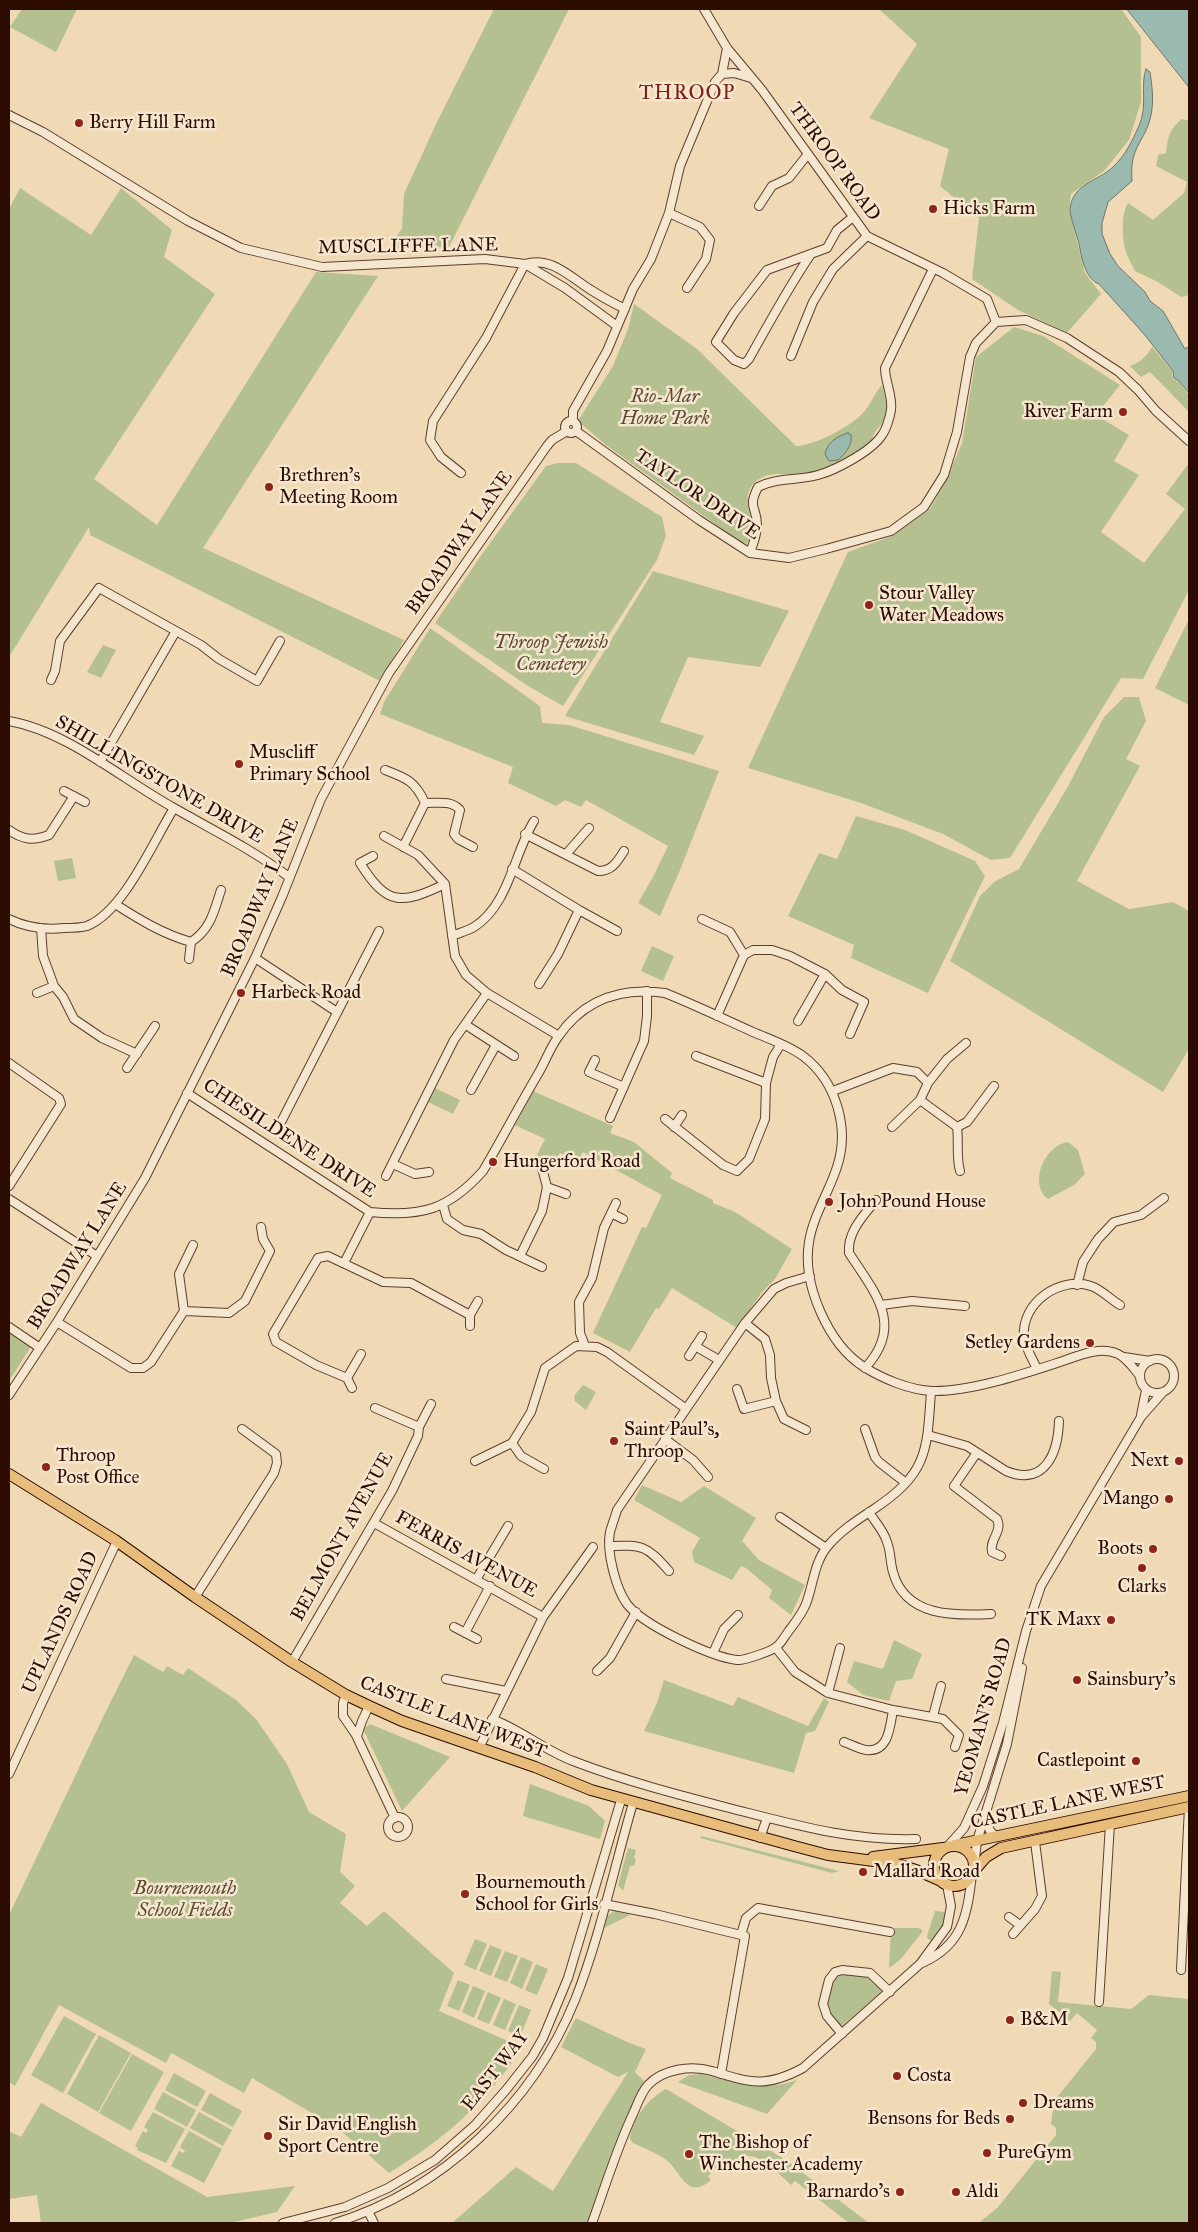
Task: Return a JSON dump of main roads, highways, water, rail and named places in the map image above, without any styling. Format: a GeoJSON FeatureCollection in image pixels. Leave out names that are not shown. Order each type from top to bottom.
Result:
{"type":"FeatureCollection","features":[{"type":"Feature","properties":{"kind":"main road","name":"CASTLE LANE WEST"},"geometry":{"type":"LineString","coordinates":[[9,1474],[117,1541],[195,1597],[292,1662],[346,1695],[402,1721],[621,1800],[760,1838],[828,1854],[911,1868],[944,1883]]}},
{"type":"Feature","properties":{"kind":"main road","name":"CASTLE LANE WEST"},"geometry":{"type":"LineString","coordinates":[[862,1859],[977,1841],[1189,1796]]}},
{"type":"Feature","properties":{"kind":"main road","name":"CASTLE LANE WEST"},"geometry":{"type":"LineString","coordinates":[[973,1872],[986,1857],[996,1850],[1189,1807]]}},
{"type":"Feature","properties":{"kind":"main road"},"geometry":{"type":"LineString","coordinates":[[948,1846],[967,1850],[971,1855],[973,1872],[964,1884],[959,1886],[944,1883],[934,1871],[934,1858],[948,1846]]}},
{"type":"Feature","properties":{"kind":"water"},"geometry":{"type":"Polygon","coordinates":[[[1127,9],[1189,9],[1189,87],[1127,9]]]}},
{"type":"Feature","properties":{"kind":"water"},"geometry":{"type":"Polygon","coordinates":[[[1146,69],[1150,72],[1153,99],[1151,115],[1135,152],[1132,181],[1108,202],[1102,223],[1102,234],[1110,254],[1118,266],[1145,292],[1150,301],[1163,311],[1185,349],[1189,346],[1189,393],[1174,378],[1173,371],[1144,334],[1099,284],[1091,279],[1082,259],[1070,211],[1072,200],[1076,193],[1113,167],[1131,143],[1142,118],[1144,75],[1146,69]]]}},
{"type":"Feature","properties":{"kind":"water"},"geometry":{"type":"Polygon","coordinates":[[[848,433],[851,435],[851,442],[848,449],[838,460],[829,461],[825,454],[830,443],[848,433]]]}},
{"type":"Feature","properties":{"kind":"place","name":"Berry Hill Farm"},"geometry":{"type":"Point","coordinates":[79,123]}},
{"type":"Feature","properties":{"kind":"place","name":"Hicks Farm"},"geometry":{"type":"Point","coordinates":[933,209]}},
{"type":"Feature","properties":{"kind":"place","name":"River Farm"},"geometry":{"type":"Point","coordinates":[1123,412]}},
{"type":"Feature","properties":{"kind":"place","name":"Brethren's Meeting Room"},"geometry":{"type":"Point","coordinates":[269,487]}},
{"type":"Feature","properties":{"kind":"place","name":"Stour Valley Water Meadows"},"geometry":{"type":"Point","coordinates":[869,605]}},
{"type":"Feature","properties":{"kind":"place","name":"Muscliff Primary School"},"geometry":{"type":"Point","coordinates":[239,764]}},
{"type":"Feature","properties":{"kind":"place","name":"Harbeck Road"},"geometry":{"type":"Point","coordinates":[241,993]}},
{"type":"Feature","properties":{"kind":"place","name":"Hungerford Road"},"geometry":{"type":"Point","coordinates":[493,1162]}},
{"type":"Feature","properties":{"kind":"place","name":"John Pound House"},"geometry":{"type":"Point","coordinates":[829,1202]}},
{"type":"Feature","properties":{"kind":"place","name":"Setley Gardens"},"geometry":{"type":"Point","coordinates":[1090,1343]}},
{"type":"Feature","properties":{"kind":"place","name":"Saint Paul's, Throop"},"geometry":{"type":"Point","coordinates":[614,1441]}},
{"type":"Feature","properties":{"kind":"place","name":"Next"},"geometry":{"type":"Point","coordinates":[1179,1461]}},
{"type":"Feature","properties":{"kind":"place","name":"Throop Post Office"},"geometry":{"type":"Point","coordinates":[46,1467]}},
{"type":"Feature","properties":{"kind":"place","name":"Mango"},"geometry":{"type":"Point","coordinates":[1169,1499]}},
{"type":"Feature","properties":{"kind":"place","name":"Boots"},"geometry":{"type":"Point","coordinates":[1153,1549]}},
{"type":"Feature","properties":{"kind":"place","name":"Clarks"},"geometry":{"type":"Point","coordinates":[1142,1568]}},
{"type":"Feature","properties":{"kind":"place","name":"TK Maxx"},"geometry":{"type":"Point","coordinates":[1111,1620]}},
{"type":"Feature","properties":{"kind":"place","name":"Sainsbury's"},"geometry":{"type":"Point","coordinates":[1077,1680]}},
{"type":"Feature","properties":{"kind":"place","name":"Castlepoint"},"geometry":{"type":"Point","coordinates":[1136,1761]}},
{"type":"Feature","properties":{"kind":"place","name":"Mallard Road"},"geometry":{"type":"Point","coordinates":[863,1872]}},
{"type":"Feature","properties":{"kind":"place","name":"Bournemouth School for Girls"},"geometry":{"type":"Point","coordinates":[465,1894]}},
{"type":"Feature","properties":{"kind":"place","name":"B&M"},"geometry":{"type":"Point","coordinates":[1010,2020]}},
{"type":"Feature","properties":{"kind":"place","name":"Costa"},"geometry":{"type":"Point","coordinates":[897,2076]}},
{"type":"Feature","properties":{"kind":"place","name":"Dreams"},"geometry":{"type":"Point","coordinates":[1023,2103]}},
{"type":"Feature","properties":{"kind":"place","name":"Bensons for Beds"},"geometry":{"type":"Point","coordinates":[1010,2119]}},
{"type":"Feature","properties":{"kind":"place","name":"Sir David English Sport Centre"},"geometry":{"type":"Point","coordinates":[268,2136]}},
{"type":"Feature","properties":{"kind":"place","name":"PureGym"},"geometry":{"type":"Point","coordinates":[987,2153]}},
{"type":"Feature","properties":{"kind":"place","name":"The Bishop of Winchester Academy"},"geometry":{"type":"Point","coordinates":[689,2154]}},
{"type":"Feature","properties":{"kind":"place","name":"Barnardo's"},"geometry":{"type":"Point","coordinates":[900,2192]}},
{"type":"Feature","properties":{"kind":"place","name":"Aldi"},"geometry":{"type":"Point","coordinates":[956,2192]}},
{"type":"Feature","properties":{"kind":"district","name":"THROOP"},"geometry":{"type":"Point","coordinates":[687,94]}},
{"type":"Feature","properties":{"kind":"park label","name":"Rio-Mar Home Park"},"geometry":{"type":"Point","coordinates":[665,408]}},
{"type":"Feature","properties":{"kind":"park label","name":"Throop Jewish Cemetery"},"geometry":{"type":"Point","coordinates":[551,654]}},
{"type":"Feature","properties":{"kind":"park label","name":"Bournemouth School Fields"},"geometry":{"type":"Point","coordinates":[185,1900]}}]}
